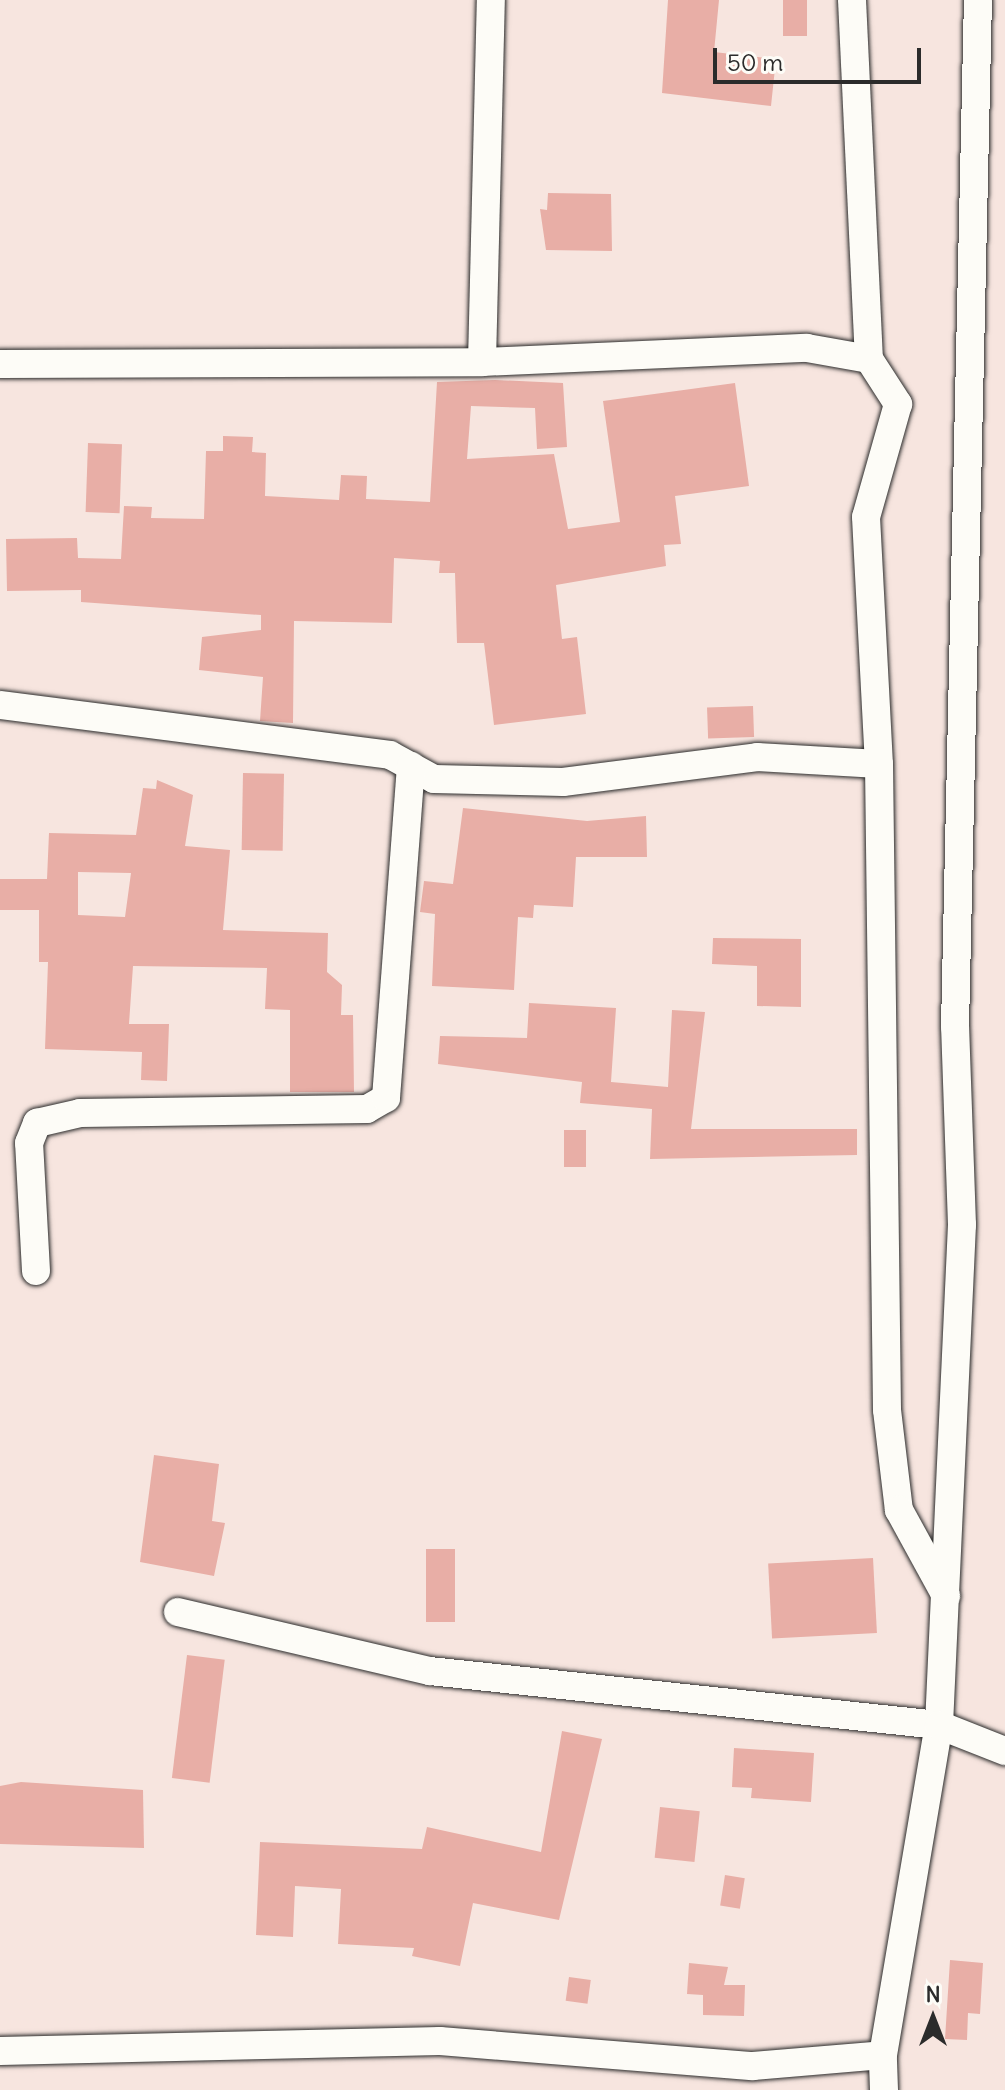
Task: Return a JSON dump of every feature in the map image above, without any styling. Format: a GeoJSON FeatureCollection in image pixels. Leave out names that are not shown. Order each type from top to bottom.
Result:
{"type":"FeatureCollection","features":[{"type":"Feature","properties":{"kind":"street"},"geometry":{"type":"LineString","coordinates":[[482,362],[491,0]]}},
{"type":"Feature","properties":{"kind":"street"},"geometry":{"type":"LineString","coordinates":[[852,0],[869,359],[898,404],[866,517],[879,764],[887,1410],[899,1510],[946,1597]]}},
{"type":"Feature","properties":{"kind":"street"},"geometry":{"type":"LineString","coordinates":[[884,2090],[883,2055],[939,1725],[946,1597],[962,1225],[955,1027],[978,0]]}},
{"type":"Feature","properties":{"kind":"street"},"geometry":{"type":"LineString","coordinates":[[0,364],[482,362],[807,348],[869,359]]}},
{"type":"Feature","properties":{"kind":"street"},"geometry":{"type":"LineString","coordinates":[[0,705],[390,755],[434,779],[563,782],[757,757],[879,764]]}},
{"type":"Feature","properties":{"kind":"street"},"geometry":{"type":"LineString","coordinates":[[36,1271],[29,1143],[37,1123],[80,1113],[367,1109],[386,1098],[411,766]]}},
{"type":"Feature","properties":{"kind":"street"},"geometry":{"type":"LineString","coordinates":[[178,1612],[430,1671],[939,1725],[1005,1751]]}},
{"type":"Feature","properties":{"kind":"street"},"geometry":{"type":"LineString","coordinates":[[0,2051],[440,2041],[753,2066],[883,2055]]}},
{"type":"Feature","properties":{"kind":"building"},"geometry":{"type":"Polygon","coordinates":[[[668,0],[719,0],[714,52],[776,59],[771,106],[662,93],[668,0]]]}},
{"type":"Feature","properties":{"kind":"building"},"geometry":{"type":"Polygon","coordinates":[[[783,0],[807,0],[807,36],[783,36],[783,0]]]}},
{"type":"Feature","properties":{"kind":"building"},"geometry":{"type":"Polygon","coordinates":[[[548,193],[611,194],[612,251],[546,250],[540,209],[547,210],[548,193]]]}},
{"type":"Feature","properties":{"kind":"building"},"geometry":{"type":"Polygon","coordinates":[[[495,380],[563,383],[567,447],[537,449],[535,408],[471,406],[467,459],[554,454],[568,529],[620,522],[603,401],[735,383],[749,486],[675,496],[681,544],[664,545],[666,566],[556,585],[562,639],[577,637],[586,714],[494,725],[484,643],[457,643],[455,573],[439,573],[440,561],[394,558],[392,623],[294,621],[293,723],[260,721],[263,677],[199,670],[202,637],[261,630],[261,615],[81,602],[81,590],[7,591],[6,539],[77,538],[78,558],[121,559],[124,506],[152,507],[151,518],[204,519],[206,451],[223,451],[223,436],[253,437],[252,452],[266,453],[265,496],[339,500],[341,475],[367,476],[366,499],[430,502],[437,382],[495,380]]]}},
{"type":"Feature","properties":{"kind":"building"},"geometry":{"type":"Polygon","coordinates":[[[88,443],[122,444],[120,513],[86,512],[88,443]]]}},
{"type":"Feature","properties":{"kind":"building"},"geometry":{"type":"Polygon","coordinates":[[[753,706],[754,737],[708,739],[707,708],[753,706]]]}},
{"type":"Feature","properties":{"kind":"building"},"geometry":{"type":"Polygon","coordinates":[[[243,773],[284,774],[283,851],[242,850],[243,773]]]}},
{"type":"Feature","properties":{"kind":"building"},"geometry":{"type":"Polygon","coordinates":[[[157,780],[193,795],[185,846],[230,850],[223,930],[328,933],[327,972],[342,985],[341,1015],[353,1015],[354,1092],[290,1092],[290,1010],[265,1009],[267,968],[133,966],[129,1024],[169,1024],[167,1081],[141,1080],[142,1052],[45,1049],[48,962],[39,962],[39,910],[0,910],[0,879],[47,879],[49,833],[136,835],[143,788],[156,789],[157,780]],[[78,872],[78,915],[125,917],[131,873],[78,872]]]}},
{"type":"Feature","properties":{"kind":"building"},"geometry":{"type":"Polygon","coordinates":[[[463,808],[587,821],[646,816],[647,857],[576,857],[573,907],[534,905],[533,918],[518,917],[514,990],[432,986],[435,914],[420,912],[424,881],[453,884],[463,808]]]}},
{"type":"Feature","properties":{"kind":"building"},"geometry":{"type":"Polygon","coordinates":[[[713,938],[801,939],[801,1007],[757,1006],[757,966],[712,964],[713,938]]]}},
{"type":"Feature","properties":{"kind":"building"},"geometry":{"type":"Polygon","coordinates":[[[529,1003],[616,1008],[611,1082],[668,1087],[672,1010],[705,1012],[691,1129],[857,1129],[857,1155],[650,1159],[652,1109],[580,1103],[582,1082],[438,1064],[440,1036],[527,1038],[529,1003]]]}},
{"type":"Feature","properties":{"kind":"building"},"geometry":{"type":"Polygon","coordinates":[[[564,1130],[586,1130],[586,1167],[564,1167],[564,1130]]]}},
{"type":"Feature","properties":{"kind":"building"},"geometry":{"type":"Polygon","coordinates":[[[154,1455],[219,1464],[212,1521],[225,1523],[214,1576],[140,1562],[154,1455]]]}},
{"type":"Feature","properties":{"kind":"building"},"geometry":{"type":"Polygon","coordinates":[[[426,1549],[455,1549],[455,1622],[426,1622],[426,1549]]]}},
{"type":"Feature","properties":{"kind":"building"},"geometry":{"type":"Polygon","coordinates":[[[873,1558],[877,1633],[772,1638],[768,1563],[873,1558]]]}},
{"type":"Feature","properties":{"kind":"building"},"geometry":{"type":"Polygon","coordinates":[[[187,1655],[225,1660],[210,1783],[172,1778],[187,1655]]]}},
{"type":"Feature","properties":{"kind":"building"},"geometry":{"type":"Polygon","coordinates":[[[562,1731],[602,1739],[559,1920],[473,1903],[460,1966],[412,1956],[414,1948],[338,1944],[341,1889],[295,1886],[293,1937],[256,1935],[260,1842],[422,1849],[427,1827],[541,1852],[562,1731]]]}},
{"type":"Feature","properties":{"kind":"building"},"geometry":{"type":"Polygon","coordinates":[[[734,1748],[814,1753],[811,1802],[751,1798],[752,1788],[732,1787],[734,1748]]]}},
{"type":"Feature","properties":{"kind":"building"},"geometry":{"type":"Polygon","coordinates":[[[21,1782],[143,1790],[144,1848],[0,1844],[0,1786],[21,1782]]]}},
{"type":"Feature","properties":{"kind":"building"},"geometry":{"type":"Polygon","coordinates":[[[660,1807],[700,1811],[694,1862],[655,1858],[660,1807]]]}},
{"type":"Feature","properties":{"kind":"building"},"geometry":{"type":"Polygon","coordinates":[[[725,1875],[745,1878],[740,1909],[720,1906],[725,1875]]]}},
{"type":"Feature","properties":{"kind":"building"},"geometry":{"type":"Polygon","coordinates":[[[950,1960],[983,1963],[980,2014],[968,2013],[967,2040],[945,2039],[950,1960]]]}},
{"type":"Feature","properties":{"kind":"building"},"geometry":{"type":"Polygon","coordinates":[[[689,1963],[728,1967],[724,1985],[745,1985],[744,2016],[703,2015],[703,1995],[687,1994],[689,1963]]]}},
{"type":"Feature","properties":{"kind":"building"},"geometry":{"type":"Polygon","coordinates":[[[569,1977],[591,1980],[587,2004],[566,2001],[569,1977]]]}}]}
